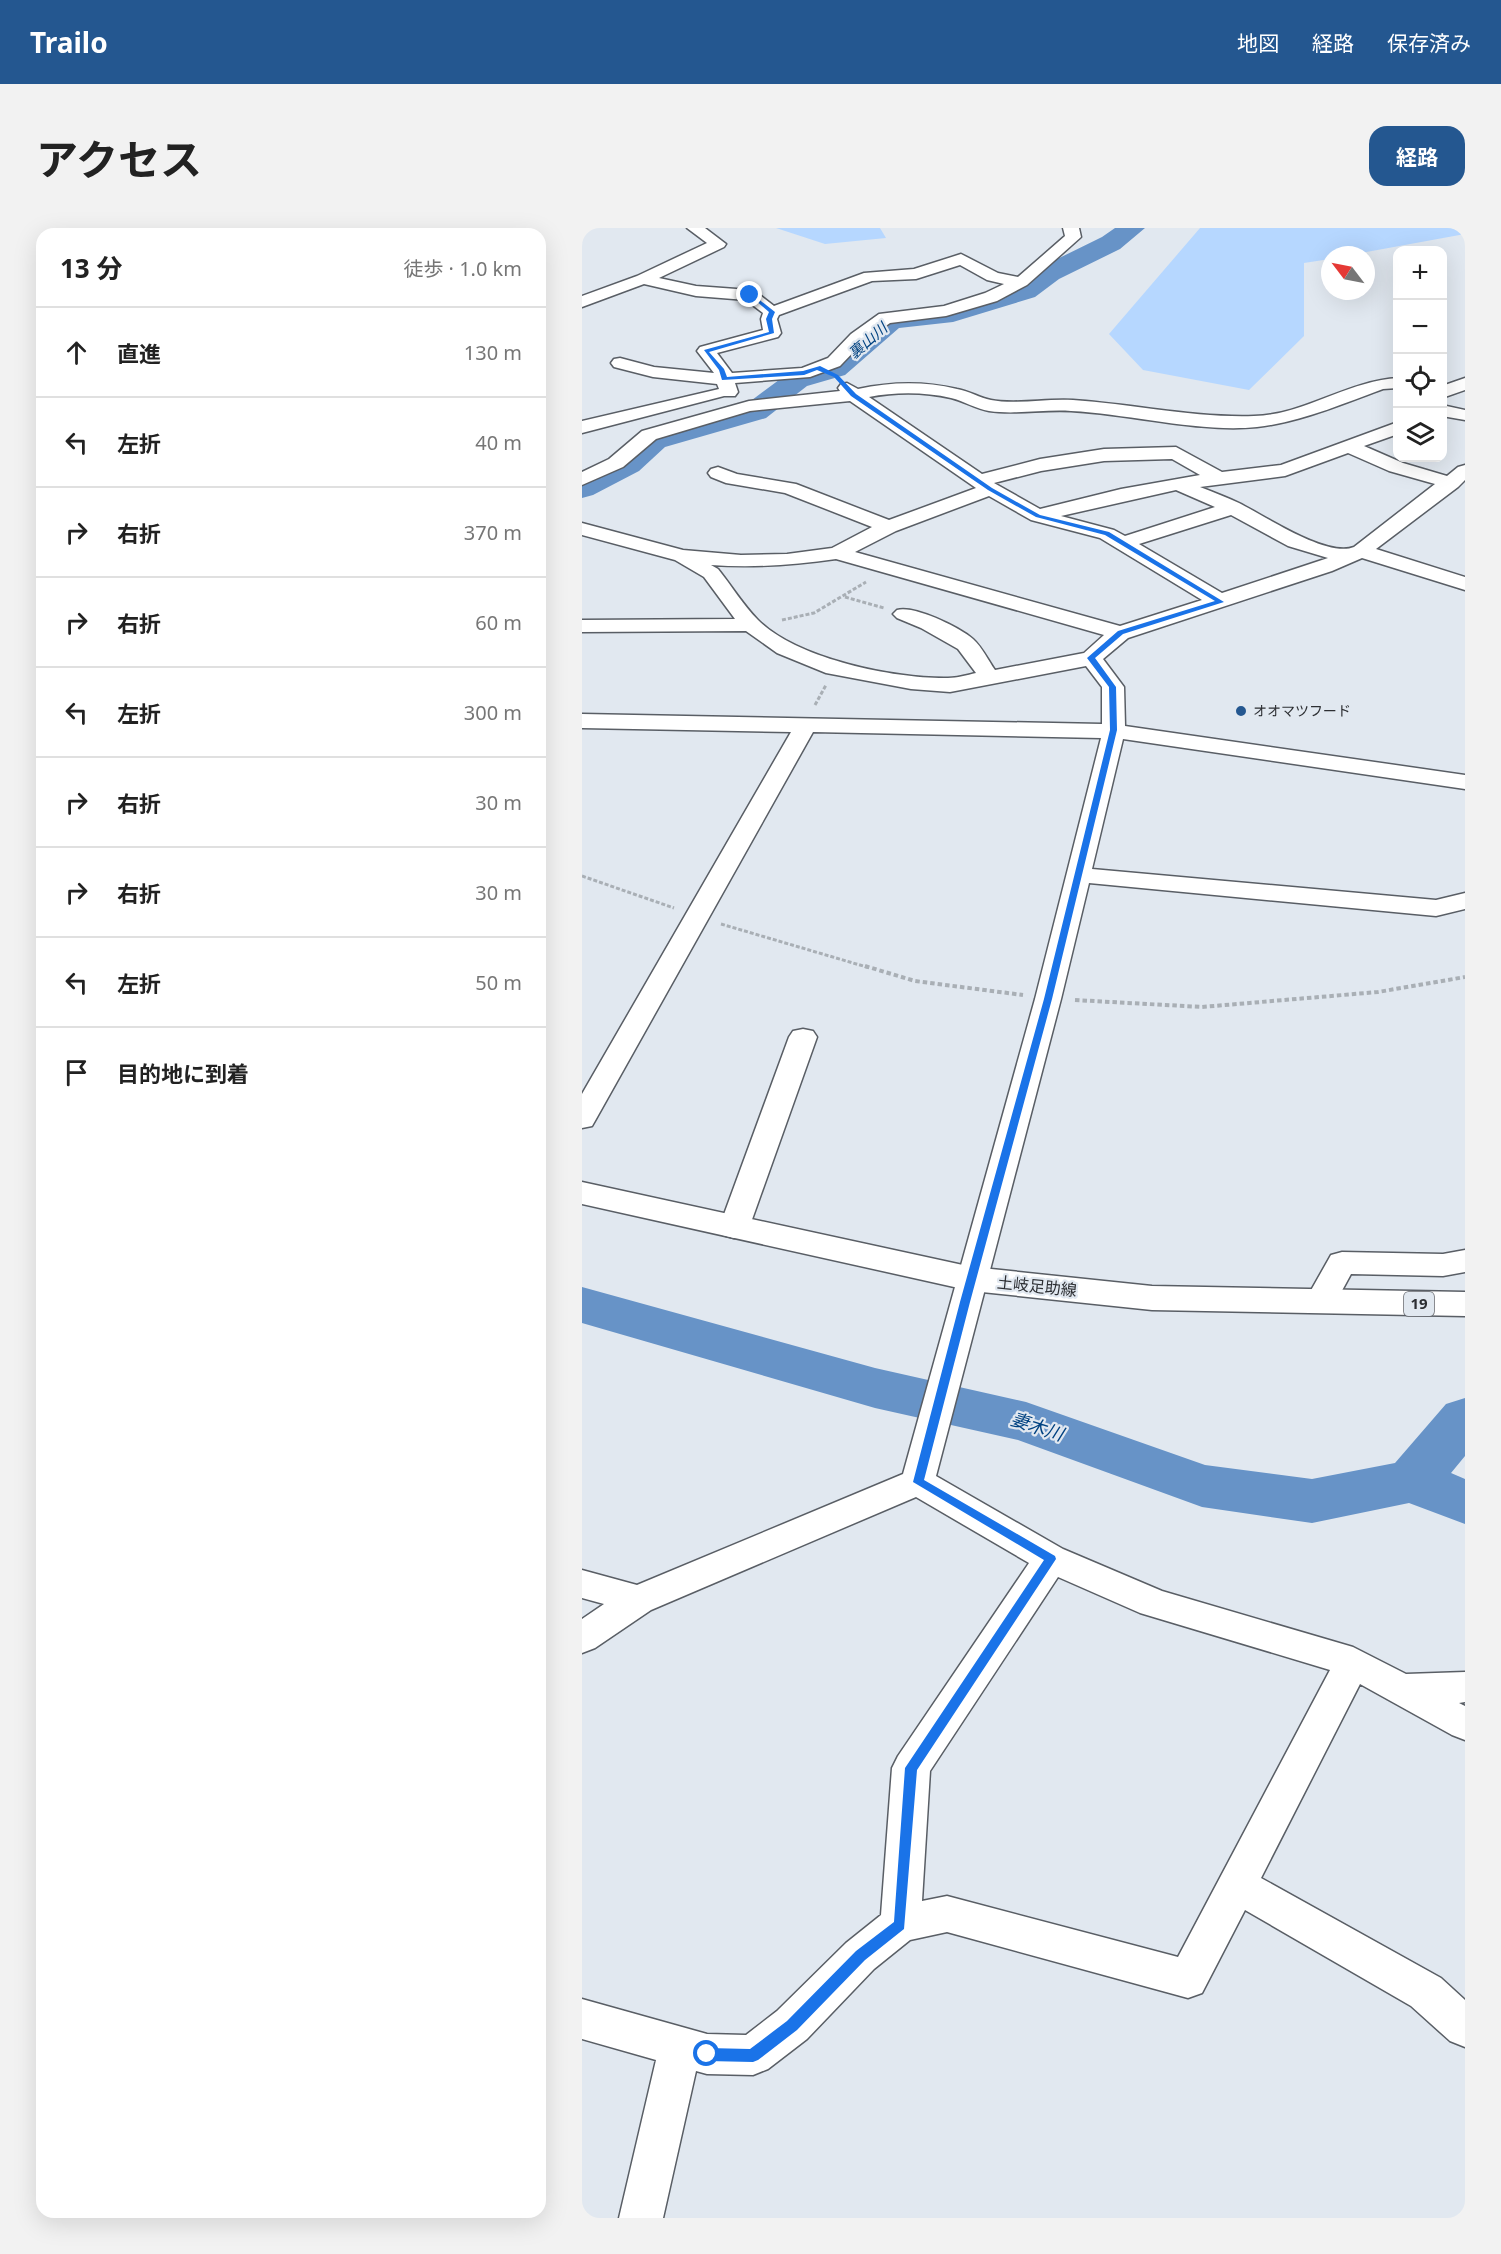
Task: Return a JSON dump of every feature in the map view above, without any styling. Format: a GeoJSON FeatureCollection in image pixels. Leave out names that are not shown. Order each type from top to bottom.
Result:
{"type":"FeatureCollection","features":[{"type":"Feature","properties":{"kind":"main road","name":"土岐足助線"},"geometry":{"type":"LineString","coordinates":[[582,1193],[734,1228],[968,1290],[1152,1298],[1465,1304]]}},
{"type":"Feature","properties":{"kind":"street"},"geometry":{"type":"LineString","coordinates":[[582,302],[643,279],[718,244],[695,228]]}},
{"type":"Feature","properties":{"kind":"street"},"geometry":{"type":"LineString","coordinates":[[582,427],[685,403],[726,384],[804,373],[834,362],[857,338],[885,318],[946,311],[991,297],[1021,282],[1073,237],[1071,228]]}},
{"type":"Feature","properties":{"kind":"street"},"geometry":{"type":"LineString","coordinates":[[749,406],[726,384],[722,370],[706,351],[771,333],[769,319],[772,312],[870,276],[916,274],[962,259],[993,277],[1021,282]]}},
{"type":"Feature","properties":{"kind":"street"},"geometry":{"type":"LineString","coordinates":[[643,279],[696,291],[750,295],[772,312]]}},
{"type":"Feature","properties":{"kind":"street"},"geometry":{"type":"LineString","coordinates":[[620,363],[653,372],[726,384]]}},
{"type":"Feature","properties":{"kind":"street"},"geometry":{"type":"LineString","coordinates":[[818,368],[836,376],[854,395],[985,485],[1038,516],[1107,534],[1221,602]]}},
{"type":"Feature","properties":{"kind":"street"},"geometry":{"type":"LineString","coordinates":[[582,479],[616,463],[649,435],[749,406],[854,395],[888,388],[934,390],[956,394],[990,406],[1070,405],[1128,410],[1195,420],[1255,422],[1293,416],[1381,384],[1393,383]]}},
{"type":"Feature","properties":{"kind":"street"},"geometry":{"type":"LineString","coordinates":[[1447,391],[1465,383]]}},
{"type":"Feature","properties":{"kind":"street"},"geometry":{"type":"LineString","coordinates":[[1447,411],[1465,415]]}},
{"type":"Feature","properties":{"kind":"street"},"geometry":{"type":"LineString","coordinates":[[1038,516],[1121,495],[1178,484],[1285,470],[1393,429]]}},
{"type":"Feature","properties":{"kind":"street"},"geometry":{"type":"LineString","coordinates":[[1347,446],[1396,467],[1461,475]]}},
{"type":"Feature","properties":{"kind":"street"},"geometry":{"type":"LineString","coordinates":[[582,530],[682,556],[741,561],[787,560],[837,553],[889,526],[985,485],[1040,465],[1104,455],[1176,453],[1221,480]]}},
{"type":"Feature","properties":{"kind":"street"},"geometry":{"type":"LineString","coordinates":[[718,473],[733,479],[789,488],[889,526]]}},
{"type":"Feature","properties":{"kind":"street"},"geometry":{"type":"LineString","coordinates":[[682,556],[711,573],[751,625],[785,648],[834,668],[911,682],[950,685],[1091,658],[1120,633],[1221,602],[1354,554],[1461,475]]}},
{"type":"Feature","properties":{"kind":"street"},"geometry":{"type":"LineString","coordinates":[[1178,484],[1233,508],[1295,542],[1354,554],[1465,584]]}},
{"type":"Feature","properties":{"kind":"street"},"geometry":{"type":"LineString","coordinates":[[1123,543],[1233,508]]}},
{"type":"Feature","properties":{"kind":"street"},"geometry":{"type":"LineString","coordinates":[[837,553],[1120,633]]}},
{"type":"Feature","properties":{"kind":"street"},"geometry":{"type":"LineString","coordinates":[[904,614],[929,623],[966,644],[989,677]]}},
{"type":"Feature","properties":{"kind":"street"},"geometry":{"type":"LineString","coordinates":[[582,626],[751,625]]}},
{"type":"Feature","properties":{"kind":"street"},"geometry":{"type":"LineString","coordinates":[[918,1482],[1048,999],[1114,730],[1113,687],[1091,658]]}},
{"type":"Feature","properties":{"kind":"street"},"geometry":{"type":"LineString","coordinates":[[582,720],[1114,730],[1465,782]]}},
{"type":"Feature","properties":{"kind":"street"},"geometry":{"type":"LineString","coordinates":[[582,1119],[806,725]]}},
{"type":"Feature","properties":{"kind":"street"},"geometry":{"type":"LineString","coordinates":[[1078,875],[1436,908],[1465,901]]}},
{"type":"Feature","properties":{"kind":"street"},"geometry":{"type":"LineString","coordinates":[[734,1228],[803,1037]]}},
{"type":"Feature","properties":{"kind":"street"},"geometry":{"type":"LineString","coordinates":[[1321,1301],[1342,1263],[1443,1264],[1465,1261]]}},
{"type":"Feature","properties":{"kind":"street"},"geometry":{"type":"LineString","coordinates":[[918,1482],[1051,1559],[1153,1603],[1353,1662],[1465,1724]]}},
{"type":"Feature","properties":{"kind":"street"},"geometry":{"type":"LineString","coordinates":[[582,1638],[638,1600],[918,1482]]}},
{"type":"Feature","properties":{"kind":"street"},"geometry":{"type":"LineString","coordinates":[[900,1924],[911,1768],[1051,1559]]}},
{"type":"Feature","properties":{"kind":"street"},"geometry":{"type":"LineString","coordinates":[[582,1584],[638,1600]]}},
{"type":"Feature","properties":{"kind":"street"},"geometry":{"type":"LineString","coordinates":[[582,2019],[707,2054],[753,2055],[792,2025],[860,1956],[900,1924],[947,1914],[1188,1979],[1353,1662]]}},
{"type":"Feature","properties":{"kind":"street"},"geometry":{"type":"LineString","coordinates":[[1403,1689],[1465,1687]]}},
{"type":"Feature","properties":{"kind":"street"},"geometry":{"type":"LineString","coordinates":[[1238,1885],[1426,1992],[1465,2027]]}},
{"type":"Feature","properties":{"kind":"street"},"geometry":{"type":"LineString","coordinates":[[641,2218],[680,2046]]}},
{"type":"Feature","properties":{"kind":"path"},"geometry":{"type":"LineString","coordinates":[[751,625],[771,620],[793,621],[844,597],[869,580]]}},
{"type":"Feature","properties":{"kind":"path"},"geometry":{"type":"LineString","coordinates":[[844,597],[904,614]]}},
{"type":"Feature","properties":{"kind":"path"},"geometry":{"type":"LineString","coordinates":[[806,725],[834,668]]}},
{"type":"Feature","properties":{"kind":"path"},"geometry":{"type":"LineString","coordinates":[[582,876],[776,941],[915,981],[1048,999],[1202,1007],[1378,992],[1465,977]]}},
{"type":"Feature","properties":{"kind":"shaded area"},"geometry":{"type":"Polygon","coordinates":[[[776,228],[880,228],[886,238],[825,244],[776,228]]]}},
{"type":"Feature","properties":{"kind":"shaded area"},"geometry":{"type":"Polygon","coordinates":[[[1200,228],[1465,228],[1465,234],[1375,250],[1375,246],[1321,246],[1321,260],[1304,263],[1304,336],[1249,390],[1143,370],[1109,334],[1200,228]]]}},
{"type":"Feature","properties":{"kind":"waterway","name":"裏山川"},"geometry":{"type":"LineString","coordinates":[[582,488],[628,464],[654,440],[755,412],[797,380],[835,369],[891,320],[953,314],[1025,291],[1050,273],[1111,243],[1132,228]]}},
{"type":"Feature","properties":{"kind":"waterway","name":"妻木川"},"geometry":{"type":"LineString","coordinates":[[582,1305],[875,1388],[1026,1422],[1202,1486],[1312,1501],[1412,1481]]}},
{"type":"Feature","properties":{"kind":"waterway","name":"妻木川"},"geometry":{"type":"LineString","coordinates":[[1412,1481],[1465,1418]]}},
{"type":"Feature","properties":{"kind":"waterway"},"geometry":{"type":"LineString","coordinates":[[1412,1481],[1465,1502]]}},
{"type":"Feature","properties":{"kind":"place","name":"オオマツフード"},"geometry":{"type":"Point","coordinates":[1241,711]}},
{"type":"Feature","properties":{"kind":"route"},"geometry":{"type":"LineString","coordinates":[[707,2054],[753,2055],[792,2025],[860,1956],[900,1924],[911,1768],[1051,1559],[918,1482],[1048,999],[1114,730],[1113,687],[1091,658],[1120,633],[1221,602],[1107,534],[1038,516],[990,489],[854,395],[836,376],[818,368],[804,373],[724,379],[722,370],[706,351],[771,333],[769,319],[772,312],[750,295]]}}]}
